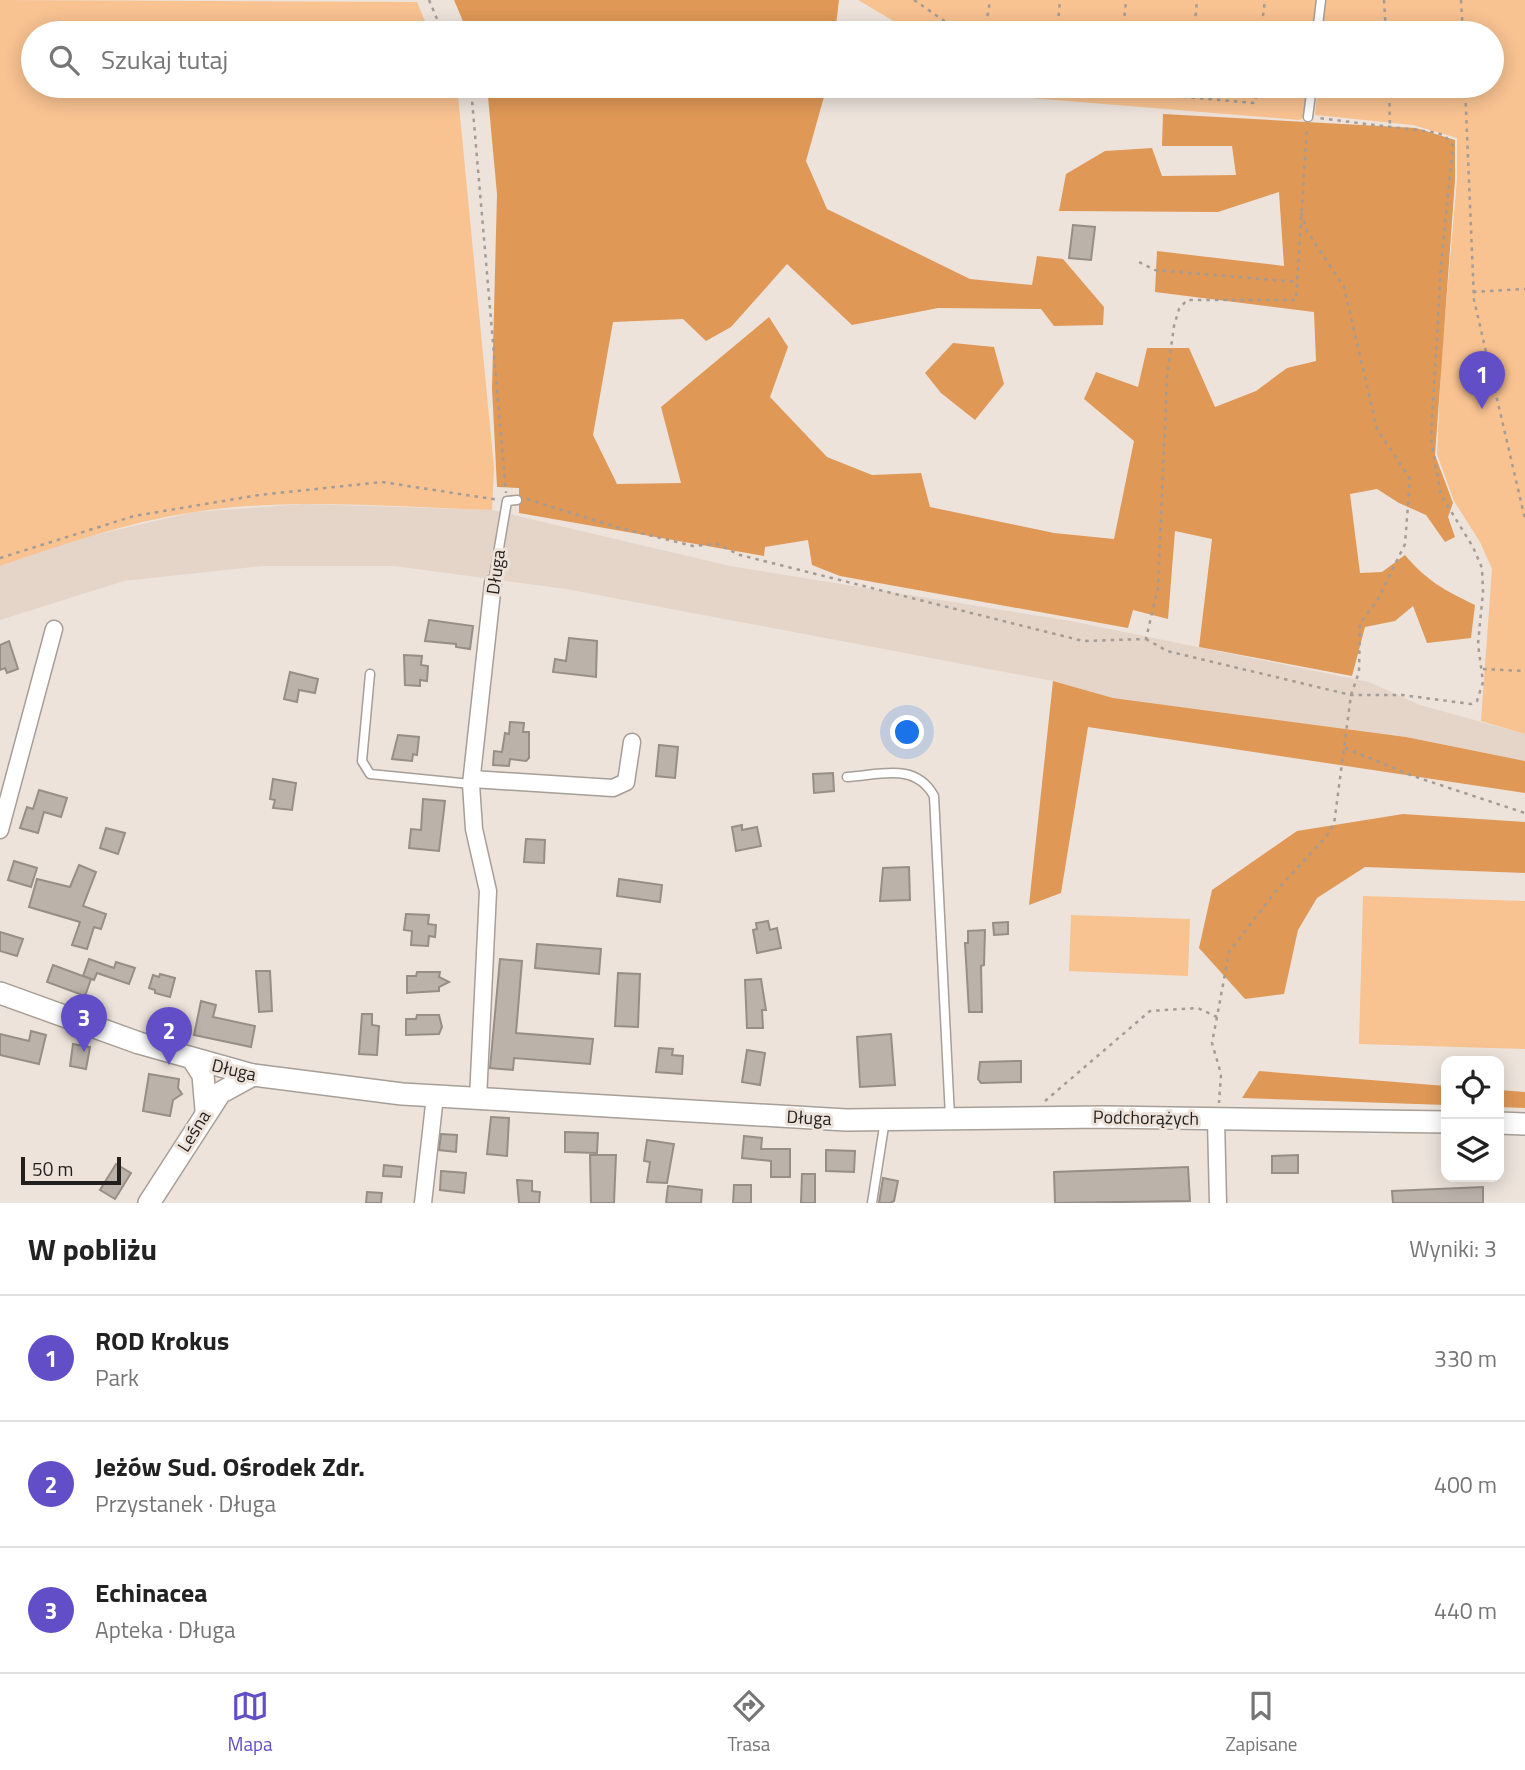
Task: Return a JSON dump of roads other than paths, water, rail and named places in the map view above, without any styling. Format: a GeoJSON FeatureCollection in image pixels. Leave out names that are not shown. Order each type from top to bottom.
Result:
{"type":"FeatureCollection","features":[{"type":"Feature","properties":{"kind":"street","name":"Długa"},"geometry":{"type":"LineString","coordinates":[[478,1099],[488,891],[474,829],[472,781],[493,583]]}},
{"type":"Feature","properties":{"kind":"street"},"geometry":{"type":"LineString","coordinates":[[0,830],[54,629]]}},
{"type":"Feature","properties":{"kind":"street"},"geometry":{"type":"LineString","coordinates":[[472,781],[614,788],[626,782],[632,741]]}},
{"type":"Feature","properties":{"kind":"street","name":"Długa"},"geometry":{"type":"LineString","coordinates":[[0,993],[194,1060],[253,1076],[435,1096],[846,1120]]}},
{"type":"Feature","properties":{"kind":"street"},"geometry":{"type":"LineString","coordinates":[[194,1060],[203,1074],[206,1110]]}},
{"type":"Feature","properties":{"kind":"street","name":"Leśna"},"geometry":{"type":"LineString","coordinates":[[149,1203],[206,1110],[231,1084],[253,1076]]}},
{"type":"Feature","properties":{"kind":"street"},"geometry":{"type":"LineString","coordinates":[[423,1203],[435,1096]]}},
{"type":"Feature","properties":{"kind":"street","name":"Podchorążych"},"geometry":{"type":"LineString","coordinates":[[846,1120],[1028,1118],[1441,1122]]}},
{"type":"Feature","properties":{"kind":"street"},"geometry":{"type":"LineString","coordinates":[[1216,1120],[1218,1203]]}},
{"type":"Feature","properties":{"kind":"street"},"geometry":{"type":"LineString","coordinates":[[1504,1123],[1525,1124]]}},
{"type":"Feature","properties":{"kind":"lane"},"geometry":{"type":"LineString","coordinates":[[1318,21],[1321,0]]}},
{"type":"Feature","properties":{"kind":"lane"},"geometry":{"type":"LineString","coordinates":[[1308,117],[1310,98]]}},
{"type":"Feature","properties":{"kind":"lane","name":"Długa"},"geometry":{"type":"LineString","coordinates":[[493,583],[505,517],[512,501]]}},
{"type":"Feature","properties":{"kind":"lane"},"geometry":{"type":"LineString","coordinates":[[370,674],[362,761],[370,774],[472,781]]}},
{"type":"Feature","properties":{"kind":"lane"},"geometry":{"type":"LineString","coordinates":[[848,777],[909,774],[920,778],[934,796],[950,1120]]}},
{"type":"Feature","properties":{"kind":"lane"},"geometry":{"type":"LineString","coordinates":[[872,1203],[885,1120]]}},
{"type":"Feature","properties":{"kind":"place","name":"ROD Krokus"},"geometry":{"type":"Point","coordinates":[1482,409]}},
{"type":"Feature","properties":{"kind":"place","name":"Echinacea"},"geometry":{"type":"Point","coordinates":[84,1052]}},
{"type":"Feature","properties":{"kind":"place","name":"Jeżów Sud. Ośrodek Zdr."},"geometry":{"type":"Point","coordinates":[169,1065]}}]}
